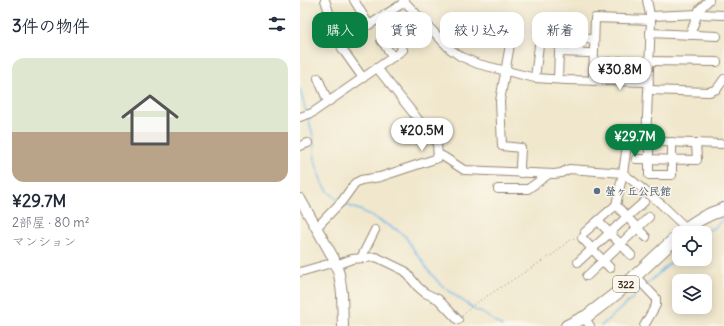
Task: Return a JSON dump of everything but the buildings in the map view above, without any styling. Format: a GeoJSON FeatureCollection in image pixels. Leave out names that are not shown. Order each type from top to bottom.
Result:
{"type":"FeatureCollection","features":[{"type":"Feature","properties":{"kind":"highway","name":"322"},"geometry":{"type":"LineString","coordinates":[[691,226],[712,212],[724,209]]}},
{"type":"Feature","properties":{"kind":"highway","name":"322"},"geometry":{"type":"LineString","coordinates":[[567,326],[587,322],[672,241]]}},
{"type":"Feature","properties":{"kind":"main road"},"geometry":{"type":"LineString","coordinates":[[300,199],[336,264],[342,293],[343,326]]}},
{"type":"Feature","properties":{"kind":"street"},"geometry":{"type":"LineString","coordinates":[[325,0],[337,37],[343,50],[363,78]]}},
{"type":"Feature","properties":{"kind":"street"},"geometry":{"type":"LineString","coordinates":[[354,0],[369,25],[376,20]]}},
{"type":"Feature","properties":{"kind":"street"},"geometry":{"type":"LineString","coordinates":[[647,0],[651,18],[647,141],[649,175],[672,175],[672,142]]}},
{"type":"Feature","properties":{"kind":"street"},"geometry":{"type":"LineString","coordinates":[[690,35],[699,14],[699,10],[709,0]]}},
{"type":"Feature","properties":{"kind":"street"},"geometry":{"type":"LineString","coordinates":[[389,12],[404,1],[450,49],[460,56],[478,64],[536,78],[620,81],[649,86],[709,92],[717,89],[724,79]]}},
{"type":"Feature","properties":{"kind":"street"},"geometry":{"type":"LineString","coordinates":[[592,81],[594,18],[651,18],[699,14],[724,15]]}},
{"type":"Feature","properties":{"kind":"street"},"geometry":{"type":"LineString","coordinates":[[650,33],[717,36]]}},
{"type":"Feature","properties":{"kind":"street"},"geometry":{"type":"LineString","coordinates":[[588,38],[594,38]]}},
{"type":"Feature","properties":{"kind":"street"},"geometry":{"type":"LineString","coordinates":[[387,48],[393,57]]}},
{"type":"Feature","properties":{"kind":"street"},"geometry":{"type":"LineString","coordinates":[[304,116],[328,102],[363,78],[403,50],[402,48]]}},
{"type":"Feature","properties":{"kind":"street"},"geometry":{"type":"LineString","coordinates":[[510,48],[500,101],[502,146],[521,148],[521,173]]}},
{"type":"Feature","properties":{"kind":"street"},"geometry":{"type":"LineString","coordinates":[[536,78],[539,48]]}},
{"type":"Feature","properties":{"kind":"street"},"geometry":{"type":"LineString","coordinates":[[558,79],[559,52],[588,53]]}},
{"type":"Feature","properties":{"kind":"street"},"geometry":{"type":"LineString","coordinates":[[620,61],[620,81]]}},
{"type":"Feature","properties":{"kind":"street"},"geometry":{"type":"LineString","coordinates":[[650,61],[717,62]]}},
{"type":"Feature","properties":{"kind":"street"},"geometry":{"type":"LineString","coordinates":[[609,62],[609,81]]}},
{"type":"Feature","properties":{"kind":"street"},"geometry":{"type":"LineString","coordinates":[[316,228],[355,184],[361,180],[380,177],[438,158],[437,143],[377,68]]}},
{"type":"Feature","properties":{"kind":"street"},"geometry":{"type":"LineString","coordinates":[[318,78],[328,102]]}},
{"type":"Feature","properties":{"kind":"street"},"geometry":{"type":"LineString","coordinates":[[610,268],[592,249],[583,236],[616,205],[627,145],[631,141],[724,144]]}},
{"type":"Feature","properties":{"kind":"street"},"geometry":{"type":"LineString","coordinates":[[300,146],[308,143]]}},
{"type":"Feature","properties":{"kind":"street"},"geometry":{"type":"LineString","coordinates":[[636,159],[697,160],[696,143]]}},
{"type":"Feature","properties":{"kind":"street"},"geometry":{"type":"LineString","coordinates":[[438,154],[464,170],[549,174],[561,173],[569,169],[623,173],[660,204],[677,226]]}},
{"type":"Feature","properties":{"kind":"street"},"geometry":{"type":"LineString","coordinates":[[498,189],[528,189],[549,174]]}},
{"type":"Feature","properties":{"kind":"street"},"geometry":{"type":"LineString","coordinates":[[578,262],[644,202]]}},
{"type":"Feature","properties":{"kind":"street"},"geometry":{"type":"LineString","coordinates":[[616,205],[646,237]]}},
{"type":"Feature","properties":{"kind":"street"},"geometry":{"type":"LineString","coordinates":[[587,276],[649,217]]}},
{"type":"Feature","properties":{"kind":"street"},"geometry":{"type":"LineString","coordinates":[[598,221],[631,255]]}},
{"type":"Feature","properties":{"kind":"street"},"geometry":{"type":"LineString","coordinates":[[361,258],[375,230]]}},
{"type":"Feature","properties":{"kind":"street"},"geometry":{"type":"LineString","coordinates":[[300,272],[352,259],[376,257],[405,271],[418,287],[425,293],[438,299],[458,320]]}},
{"type":"Feature","properties":{"kind":"street"},"geometry":{"type":"LineString","coordinates":[[635,276],[656,298],[656,305],[644,326]]}},
{"type":"Feature","properties":{"kind":"path"},"geometry":{"type":"LineString","coordinates":[[458,320],[473,305],[555,253],[567,242],[583,236]]}},
{"type":"Feature","properties":{"kind":"waterway"},"geometry":{"type":"LineString","coordinates":[[300,89],[306,112]]}},
{"type":"Feature","properties":{"kind":"waterway"},"geometry":{"type":"LineString","coordinates":[[308,118],[313,135],[315,161],[322,183],[339,201]]}},
{"type":"Feature","properties":{"kind":"waterway"},"geometry":{"type":"LineString","coordinates":[[344,204],[362,211],[405,236],[427,269],[440,284],[475,310],[481,312],[502,326]]}},
{"type":"Feature","properties":{"kind":"waterway"},"geometry":{"type":"LineString","coordinates":[[712,228],[724,218]]}},
{"type":"Feature","properties":{"kind":"waterway"},"geometry":{"type":"LineString","coordinates":[[646,285],[672,261]]}},
{"type":"Feature","properties":{"kind":"waterway"},"geometry":{"type":"LineString","coordinates":[[601,326],[636,295],[641,288]]}},
{"type":"Feature","properties":{"kind":"place","name":"螢ヶ丘公民館"},"geometry":{"type":"Point","coordinates":[597,191]}}]}
